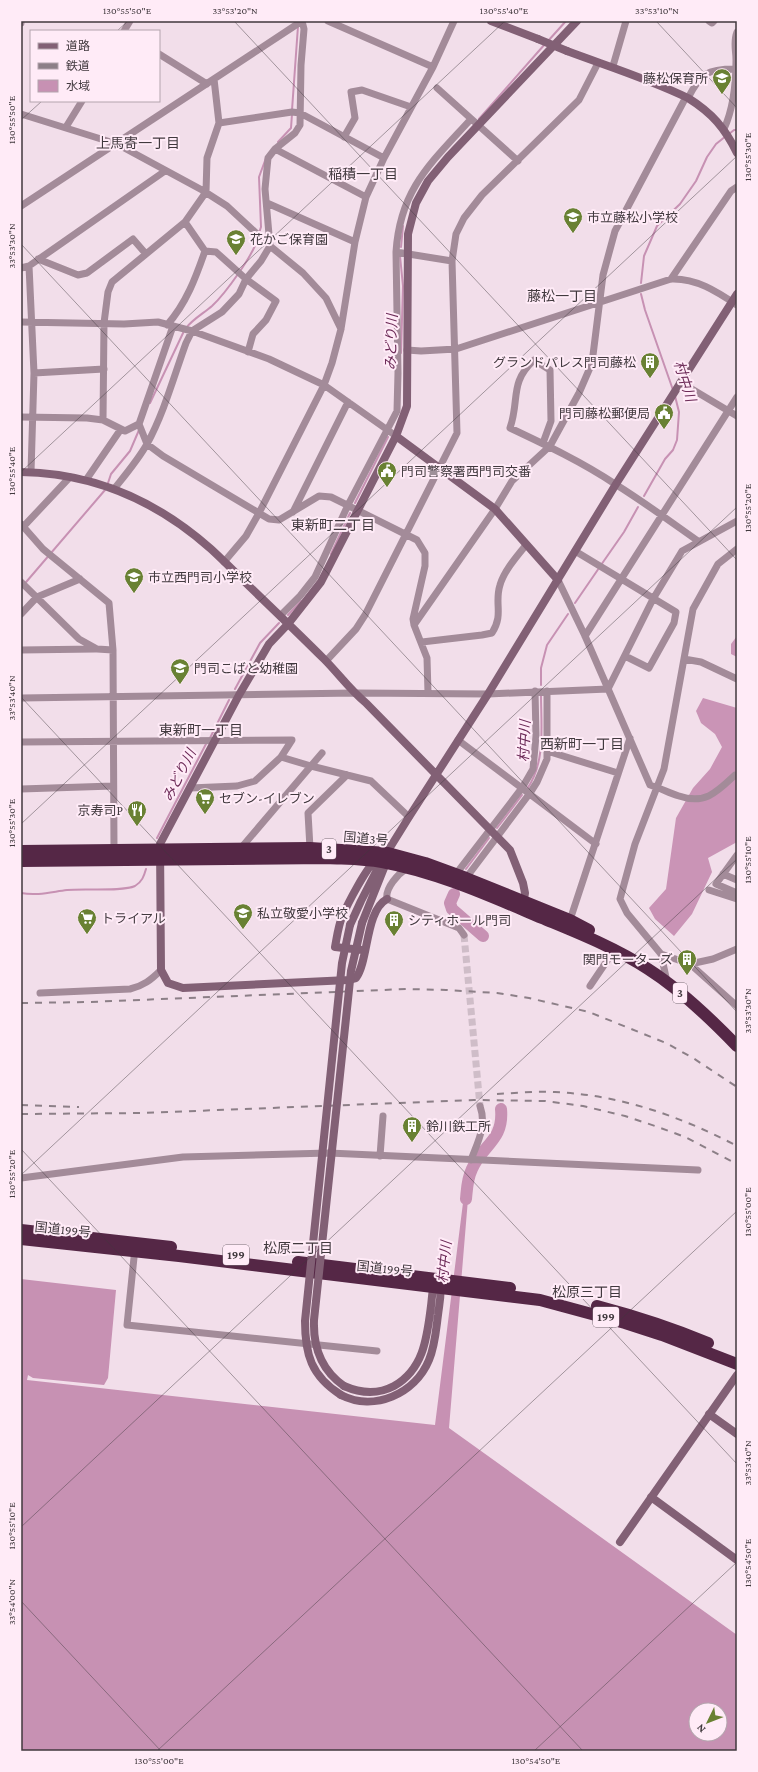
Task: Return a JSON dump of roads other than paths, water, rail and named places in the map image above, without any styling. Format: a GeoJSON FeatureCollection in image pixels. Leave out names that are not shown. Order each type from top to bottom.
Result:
{"type":"FeatureCollection","features":[{"type":"Feature","properties":{"kind":"highway","name":"国道3号"},"geometry":{"type":"LineString","coordinates":[[21,861],[159,855],[241,848],[310,848],[383,860],[570,920],[599,936],[615,949],[667,983],[685,997],[737,1046]]}},
{"type":"Feature","properties":{"kind":"highway","name":"国道3号"},"geometry":{"type":"LineString","coordinates":[[21,851],[114,850],[159,855],[328,858],[425,862],[461,876],[615,949]]}},
{"type":"Feature","properties":{"kind":"highway","name":"国道199号"},"geometry":{"type":"LineString","coordinates":[[21,1230],[135,1247],[179,1256],[541,1293],[626,1314],[690,1336],[737,1356]]}},
{"type":"Feature","properties":{"kind":"highway","name":"国道199号"},"geometry":{"type":"LineString","coordinates":[[21,1239],[135,1247]]}},
{"type":"Feature","properties":{"kind":"highway","name":"国道199号"},"geometry":{"type":"LineString","coordinates":[[469,1286],[540,1300],[594,1314],[662,1335],[737,1364]]}},
{"type":"Feature","properties":{"kind":"street"},"geometry":{"type":"LineString","coordinates":[[125,30],[130,21]]}},
{"type":"Feature","properties":{"kind":"street"},"geometry":{"type":"LineString","coordinates":[[21,206],[302,21],[304,29],[301,65],[300,125],[295,133],[275,149],[268,158],[265,189],[270,246],[262,261],[246,279],[239,294],[222,312],[192,331],[186,343],[156,425],[147,444],[135,464],[112,488]]}},
{"type":"Feature","properties":{"kind":"street"},"geometry":{"type":"LineString","coordinates":[[328,21],[432,67]]}},
{"type":"Feature","properties":{"kind":"street"},"geometry":{"type":"LineString","coordinates":[[224,562],[246,536],[259,514],[324,385],[332,363],[341,329],[355,242],[366,198],[384,158],[432,67],[454,21]]}},
{"type":"Feature","properties":{"kind":"street"},"geometry":{"type":"LineString","coordinates":[[491,21],[598,63],[613,66],[687,98],[696,103],[725,130],[737,153]]}},
{"type":"Feature","properties":{"kind":"street"},"geometry":{"type":"LineString","coordinates":[[387,899],[382,903],[372,924],[364,950],[360,971],[356,978],[348,980],[183,988],[168,983],[161,970],[160,844],[214,741],[268,644],[288,624],[321,582],[396,436],[407,406],[407,254],[408,234],[416,203],[428,181],[448,157],[577,21]]}},
{"type":"Feature","properties":{"kind":"street"},"geometry":{"type":"LineString","coordinates":[[613,66],[626,21]]}},
{"type":"Feature","properties":{"kind":"street"},"geometry":{"type":"LineString","coordinates":[[709,21],[712,23],[714,21]]}},
{"type":"Feature","properties":{"kind":"street"},"geometry":{"type":"LineString","coordinates":[[725,130],[735,92],[734,39],[737,32]]}},
{"type":"Feature","properties":{"kind":"street"},"geometry":{"type":"LineString","coordinates":[[160,55],[207,84]]}},
{"type":"Feature","properties":{"kind":"street"},"geometry":{"type":"LineString","coordinates":[[326,661],[356,629],[366,615],[457,433],[456,349],[452,261],[456,234],[464,218],[482,195],[579,100],[598,63]]}},
{"type":"Feature","properties":{"kind":"street"},"geometry":{"type":"LineString","coordinates":[[414,624],[495,509],[512,481],[546,444],[579,393],[592,363],[603,274],[615,231],[696,84],[711,71],[718,69],[735,69]]}},
{"type":"Feature","properties":{"kind":"street"},"geometry":{"type":"LineString","coordinates":[[103,420],[104,323],[108,292],[112,282],[185,222],[206,192],[207,158],[219,123],[214,79]]}},
{"type":"Feature","properties":{"kind":"street"},"geometry":{"type":"LineString","coordinates":[[437,88],[518,161]]}},
{"type":"Feature","properties":{"kind":"street"},"geometry":{"type":"LineString","coordinates":[[344,137],[355,118],[351,92],[362,90],[411,107]]}},
{"type":"Feature","properties":{"kind":"street"},"geometry":{"type":"LineString","coordinates":[[66,127],[81,102]]}},
{"type":"Feature","properties":{"kind":"street"},"geometry":{"type":"LineString","coordinates":[[219,123],[292,112],[300,113],[384,158]]}},
{"type":"Feature","properties":{"kind":"street"},"geometry":{"type":"LineString","coordinates":[[21,114],[117,144],[206,192],[227,206],[270,246],[303,273],[326,298],[341,329]]}},
{"type":"Feature","properties":{"kind":"street"},"geometry":{"type":"LineString","coordinates":[[280,616],[316,577],[348,505],[397,412],[398,372],[396,252],[406,201],[415,184],[434,159],[471,119]]}},
{"type":"Feature","properties":{"kind":"street"},"geometry":{"type":"LineString","coordinates":[[275,149],[366,198]]}},
{"type":"Feature","properties":{"kind":"street"},"geometry":{"type":"LineString","coordinates":[[21,268],[29,266],[165,171]]}},
{"type":"Feature","properties":{"kind":"street"},"geometry":{"type":"LineString","coordinates":[[670,279],[731,191],[737,186]]}},
{"type":"Feature","properties":{"kind":"street"},"geometry":{"type":"LineString","coordinates":[[267,203],[355,242]]}},
{"type":"Feature","properties":{"kind":"street"},"geometry":{"type":"LineString","coordinates":[[185,222],[206,251],[216,252],[246,279],[276,301],[266,320],[253,334],[248,352]]}},
{"type":"Feature","properties":{"kind":"street"},"geometry":{"type":"LineString","coordinates":[[38,259],[78,275],[87,273],[133,239],[146,254]]}},
{"type":"Feature","properties":{"kind":"street"},"geometry":{"type":"LineString","coordinates":[[206,251],[197,275],[170,326],[139,424],[147,444],[269,519],[280,520],[319,496],[331,497],[417,540],[424,553],[425,566],[413,619],[427,658],[428,693]]}},
{"type":"Feature","properties":{"kind":"street"},"geometry":{"type":"LineString","coordinates":[[396,252],[452,261]]}},
{"type":"Feature","properties":{"kind":"street"},"geometry":{"type":"LineString","coordinates":[[29,266],[33,322],[34,373],[34,417],[31,472]]}},
{"type":"Feature","properties":{"kind":"street"},"geometry":{"type":"LineString","coordinates":[[407,350],[421,351],[456,349],[670,279],[685,278],[702,284],[735,304]]}},
{"type":"Feature","properties":{"kind":"street"},"geometry":{"type":"LineString","coordinates":[[443,1284],[432,1350],[425,1368],[414,1382],[401,1393],[376,1401],[358,1401],[341,1395],[322,1380],[312,1366],[305,1341],[305,1321],[342,963],[350,925],[383,860],[409,817],[488,694],[678,385],[735,304],[737,294]]}},
{"type":"Feature","properties":{"kind":"street"},"geometry":{"type":"LineString","coordinates":[[21,322],[158,322],[192,331],[269,359],[324,385],[495,509],[558,580],[585,636],[650,785],[658,787],[679,797],[697,800],[715,794],[735,775],[737,776]]}},
{"type":"Feature","properties":{"kind":"street"},"geometry":{"type":"LineString","coordinates":[[546,444],[551,421],[550,370],[534,360],[520,377],[516,387],[515,414],[510,428],[546,444],[616,484],[698,541]]}},
{"type":"Feature","properties":{"kind":"street"},"geometry":{"type":"LineString","coordinates":[[34,373],[104,369]]}},
{"type":"Feature","properties":{"kind":"street"},"geometry":{"type":"LineString","coordinates":[[678,385],[737,416]]}},
{"type":"Feature","properties":{"kind":"street"},"geometry":{"type":"LineString","coordinates":[[585,636],[737,397]]}},
{"type":"Feature","properties":{"kind":"street"},"geometry":{"type":"LineString","coordinates":[[292,514],[348,402]]}},
{"type":"Feature","properties":{"kind":"street"},"geometry":{"type":"LineString","coordinates":[[21,417],[87,418],[103,420],[125,431],[139,424]]}},
{"type":"Feature","properties":{"kind":"street"},"geometry":{"type":"LineString","coordinates":[[86,480],[121,429]]}},
{"type":"Feature","properties":{"kind":"street"},"geometry":{"type":"LineString","coordinates":[[21,472],[70,477],[112,488],[152,506],[183,527],[224,562],[326,661],[355,693],[510,850],[523,883],[523,905]]}},
{"type":"Feature","properties":{"kind":"street"},"geometry":{"type":"LineString","coordinates":[[70,477],[22,526],[44,549],[109,603],[113,650],[114,850]]}},
{"type":"Feature","properties":{"kind":"street"},"geometry":{"type":"LineString","coordinates":[[608,689],[654,599],[682,551],[737,521]]}},
{"type":"Feature","properties":{"kind":"street"},"geometry":{"type":"LineString","coordinates":[[422,642],[492,633],[497,625],[500,614],[497,602],[500,584],[513,562],[526,545]]}},
{"type":"Feature","properties":{"kind":"street"},"geometry":{"type":"LineString","coordinates":[[667,983],[661,954],[627,913],[620,899],[635,844],[664,769],[693,609],[718,564],[737,549]]}},
{"type":"Feature","properties":{"kind":"street"},"geometry":{"type":"LineString","coordinates":[[575,551],[676,612],[674,622],[649,668],[625,656]]}},
{"type":"Feature","properties":{"kind":"street"},"geometry":{"type":"LineString","coordinates":[[21,614],[37,597],[80,579]]}},
{"type":"Feature","properties":{"kind":"street"},"geometry":{"type":"LineString","coordinates":[[21,582],[79,639],[97,649]]}},
{"type":"Feature","properties":{"kind":"street"},"geometry":{"type":"LineString","coordinates":[[21,650],[113,650]]}},
{"type":"Feature","properties":{"kind":"street"},"geometry":{"type":"LineString","coordinates":[[684,659],[701,662],[737,679]]}},
{"type":"Feature","properties":{"kind":"street"},"geometry":{"type":"LineString","coordinates":[[21,698],[355,693],[488,694],[608,689]]}},
{"type":"Feature","properties":{"kind":"street"},"geometry":{"type":"LineString","coordinates":[[461,876],[490,829],[522,788],[533,769],[536,754],[535,691]]}},
{"type":"Feature","properties":{"kind":"street"},"geometry":{"type":"LineString","coordinates":[[461,876],[498,837],[537,782],[547,759],[547,691]]}},
{"type":"Feature","properties":{"kind":"street"},"geometry":{"type":"LineString","coordinates":[[570,920],[630,738]]}},
{"type":"Feature","properties":{"kind":"street"},"geometry":{"type":"LineString","coordinates":[[21,742],[113,740],[292,740],[281,757],[256,781],[237,786],[190,788]]}},
{"type":"Feature","properties":{"kind":"street"},"geometry":{"type":"LineString","coordinates":[[458,740],[596,844]]}},
{"type":"Feature","properties":{"kind":"street"},"geometry":{"type":"LineString","coordinates":[[547,751],[618,773]]}},
{"type":"Feature","properties":{"kind":"street"},"geometry":{"type":"LineString","coordinates":[[241,848],[322,753]]}},
{"type":"Feature","properties":{"kind":"street"},"geometry":{"type":"LineString","coordinates":[[281,757],[371,781],[409,817]]}},
{"type":"Feature","properties":{"kind":"street"},"geometry":{"type":"LineString","coordinates":[[310,848],[308,813],[347,775]]}},
{"type":"Feature","properties":{"kind":"street"},"geometry":{"type":"LineString","coordinates":[[21,789],[113,786]]}},
{"type":"Feature","properties":{"kind":"street"},"geometry":{"type":"LineString","coordinates":[[737,855],[734,864],[723,874],[716,884],[737,894]]}},
{"type":"Feature","properties":{"kind":"street"},"geometry":{"type":"LineString","coordinates":[[383,860],[362,923],[351,971],[314,1330],[316,1348],[324,1365],[335,1380],[344,1386],[362,1392],[382,1391],[398,1383],[411,1372],[422,1355],[443,1284]]}},
{"type":"Feature","properties":{"kind":"street"},"geometry":{"type":"LineString","coordinates":[[364,950],[335,947],[342,918],[353,895],[383,860]]}},
{"type":"Feature","properties":{"kind":"street"},"geometry":{"type":"LineString","coordinates":[[387,899],[387,893],[394,880],[407,868]]}},
{"type":"Feature","properties":{"kind":"street"},"geometry":{"type":"LineString","coordinates":[[723,874],[737,880]]}},
{"type":"Feature","properties":{"kind":"street"},"geometry":{"type":"LineString","coordinates":[[709,890],[737,899]]}},
{"type":"Feature","properties":{"kind":"street"},"geometry":{"type":"LineString","coordinates":[[387,899],[459,928],[464,935]]}},
{"type":"Feature","properties":{"kind":"street"},"geometry":{"type":"LineString","coordinates":[[590,986],[615,949]]}},
{"type":"Feature","properties":{"kind":"street"},"geometry":{"type":"LineString","coordinates":[[690,964],[713,959],[737,950]]}},
{"type":"Feature","properties":{"kind":"street"},"geometry":{"type":"LineString","coordinates":[[661,954],[690,964],[737,1006]]}},
{"type":"Feature","properties":{"kind":"street"},"geometry":{"type":"LineString","coordinates":[[40,993],[130,989],[151,981],[161,970]]}},
{"type":"Feature","properties":{"kind":"street"},"geometry":{"type":"LineString","coordinates":[[470,1160],[480,1134],[484,1118],[480,1106]]}},
{"type":"Feature","properties":{"kind":"street"},"geometry":{"type":"LineString","coordinates":[[380,1156],[383,1116]]}},
{"type":"Feature","properties":{"kind":"street"},"geometry":{"type":"LineString","coordinates":[[21,1178],[183,1157],[330,1153],[698,1170]]}},
{"type":"Feature","properties":{"kind":"street"},"geometry":{"type":"LineString","coordinates":[[135,1247],[127,1325],[377,1352]]}},
{"type":"Feature","properties":{"kind":"street"},"geometry":{"type":"LineString","coordinates":[[620,1542],[737,1374]]}},
{"type":"Feature","properties":{"kind":"street"},"geometry":{"type":"LineString","coordinates":[[709,1414],[737,1434]]}},
{"type":"Feature","properties":{"kind":"street"},"geometry":{"type":"LineString","coordinates":[[651,1497],[737,1560]]}},
{"type":"Feature","properties":{"kind":"water"},"geometry":{"type":"Polygon","coordinates":[[[467,1183],[469,1187],[449,1428],[737,1635],[737,1751],[21,1751],[21,1279],[116,1290],[108,1378],[104,1385],[33,1378],[28,1375],[27,1380],[435,1425],[465,1187],[467,1183]]]}},
{"type":"Feature","properties":{"kind":"waterway","name":"みどり川"},"geometry":{"type":"LineString","coordinates":[[548,41],[566,21]]}},
{"type":"Feature","properties":{"kind":"waterway"},"geometry":{"type":"LineString","coordinates":[[292,110],[298,26]]}},
{"type":"Feature","properties":{"kind":"waterway","name":"みどり川"},"geometry":{"type":"LineString","coordinates":[[479,119],[545,44]]}},
{"type":"Feature","properties":{"kind":"waterway"},"geometry":{"type":"LineString","coordinates":[[278,142],[291,128],[292,114]]}},
{"type":"Feature","properties":{"kind":"waterway","name":"村中川"},"geometry":{"type":"LineString","coordinates":[[729,134],[734,130],[737,130]]}},
{"type":"Feature","properties":{"kind":"waterway","name":"村中川"},"geometry":{"type":"LineString","coordinates":[[641,283],[644,256],[657,226],[680,204],[696,181],[707,157],[716,144],[726,136]]}},
{"type":"Feature","properties":{"kind":"waterway"},"geometry":{"type":"LineString","coordinates":[[259,233],[261,227],[259,177],[266,158]]}},
{"type":"Feature","properties":{"kind":"waterway","name":"みどり川"},"geometry":{"type":"LineString","coordinates":[[401,247],[403,226]]}},
{"type":"Feature","properties":{"kind":"waterway"},"geometry":{"type":"LineString","coordinates":[[186,328],[212,306],[224,292],[246,263],[258,237]]}},
{"type":"Feature","properties":{"kind":"waterway","name":"みどり川"},"geometry":{"type":"LineString","coordinates":[[400,256],[403,286],[401,353]]}},
{"type":"Feature","properties":{"kind":"waterway","name":"村中川"},"geometry":{"type":"LineString","coordinates":[[641,294],[645,310],[673,390]]}},
{"type":"Feature","properties":{"kind":"waterway"},"geometry":{"type":"LineString","coordinates":[[150,403],[184,331]]}},
{"type":"Feature","properties":{"kind":"waterway","name":"村中川"},"geometry":{"type":"LineString","coordinates":[[644,496],[665,459],[673,450],[677,440],[679,412],[675,396]]}},
{"type":"Feature","properties":{"kind":"waterway"},"geometry":{"type":"LineString","coordinates":[[107,486],[111,474],[130,451],[139,430]]}},
{"type":"Feature","properties":{"kind":"waterway","name":"みどり川"},"geometry":{"type":"LineString","coordinates":[[355,503],[388,437]]}},
{"type":"Feature","properties":{"kind":"waterway"},"geometry":{"type":"LineString","coordinates":[[21,588],[105,490]]}},
{"type":"Feature","properties":{"kind":"waterway","name":"村中川"},"geometry":{"type":"LineString","coordinates":[[601,565],[624,532],[638,507]]}},
{"type":"Feature","properties":{"kind":"waterway","name":"みどり川"},"geometry":{"type":"LineString","coordinates":[[331,554],[350,513]]}},
{"type":"Feature","properties":{"kind":"waterway","name":"村中川"},"geometry":{"type":"LineString","coordinates":[[575,603],[599,568]]}},
{"type":"Feature","properties":{"kind":"waterway","name":"みどり川"},"geometry":{"type":"LineString","coordinates":[[288,615],[301,601]]}},
{"type":"Feature","properties":{"kind":"waterway","name":"村中川"},"geometry":{"type":"LineString","coordinates":[[541,685],[541,668],[547,645],[568,614]]}},
{"type":"Feature","properties":{"kind":"waterway","name":"みどり川"},"geometry":{"type":"LineString","coordinates":[[235,689],[260,643],[279,623]]}},
{"type":"Feature","properties":{"kind":"waterway","name":"村中川"},"geometry":{"type":"LineString","coordinates":[[527,789],[533,778],[540,756],[542,731],[541,694]]}},
{"type":"Feature","properties":{"kind":"waterway","name":"みどり川"},"geometry":{"type":"LineString","coordinates":[[210,738],[229,700]]}},
{"type":"Feature","properties":{"kind":"waterway","name":"みどり川"},"geometry":{"type":"LineString","coordinates":[[157,838],[207,742]]}},
{"type":"Feature","properties":{"kind":"waterway","name":"村中川"},"geometry":{"type":"LineString","coordinates":[[497,828],[522,795]]}},
{"type":"Feature","properties":{"kind":"waterway","name":"村中川"},"geometry":{"type":"LineString","coordinates":[[466,869],[489,838]]}},
{"type":"Feature","properties":{"kind":"waterway","name":"みどり川"},"geometry":{"type":"LineString","coordinates":[[21,893],[38,894],[67,890],[129,888],[135,886],[141,881],[146,869]]}},
{"type":"Feature","properties":{"kind":"waterway","name":"村中川"},"geometry":{"type":"LineString","coordinates":[[454,894],[450,903],[452,909],[483,936]]}},
{"type":"Feature","properties":{"kind":"waterway","name":"村中川"},"geometry":{"type":"LineString","coordinates":[[466,1199],[470,1173],[476,1161],[496,1136],[501,1120],[501,1109]]}},
{"type":"Feature","properties":{"kind":"tunnel"},"geometry":{"type":"LineString","coordinates":[[464,935],[480,1106]]}},
{"type":"Feature","properties":{"kind":"railway"},"geometry":{"type":"LineString","coordinates":[[21,1003],[89,1002],[407,989],[497,993],[529,998],[589,1012],[666,1043],[693,1058],[737,1087]]}},
{"type":"Feature","properties":{"kind":"railway"},"geometry":{"type":"LineString","coordinates":[[497,1094],[555,1092],[603,1097],[649,1109],[694,1125],[737,1146]]}},
{"type":"Feature","properties":{"kind":"railway"},"geometry":{"type":"LineString","coordinates":[[21,1114],[143,1113],[474,1100],[545,1101],[583,1106],[625,1116],[685,1137],[737,1164]]}},
{"type":"Feature","properties":{"kind":"railway"},"geometry":{"type":"LineString","coordinates":[[21,1105],[79,1107]]}},
{"type":"Feature","properties":{"kind":"place","name":"藤松保育所"},"geometry":{"type":"Point","coordinates":[722,95]}},
{"type":"Feature","properties":{"kind":"place","name":"市立藤松小学校"},"geometry":{"type":"Point","coordinates":[573,234]}},
{"type":"Feature","properties":{"kind":"place","name":"花かご保育園"},"geometry":{"type":"Point","coordinates":[236,256]}},
{"type":"Feature","properties":{"kind":"place","name":"グランドパレス門司藤松"},"geometry":{"type":"Point","coordinates":[650,379]}},
{"type":"Feature","properties":{"kind":"place","name":"門司藤松郵便局"},"geometry":{"type":"Point","coordinates":[664,430]}},
{"type":"Feature","properties":{"kind":"place","name":"門司警察署西門司交番"},"geometry":{"type":"Point","coordinates":[387,488]}},
{"type":"Feature","properties":{"kind":"place","name":"市立西門司小学校"},"geometry":{"type":"Point","coordinates":[134,594]}},
{"type":"Feature","properties":{"kind":"place","name":"門司こばと幼稚園"},"geometry":{"type":"Point","coordinates":[180,685]}},
{"type":"Feature","properties":{"kind":"place","name":"セブン-イレブン"},"geometry":{"type":"Point","coordinates":[205,815]}},
{"type":"Feature","properties":{"kind":"place","name":"京寿司P"},"geometry":{"type":"Point","coordinates":[137,827]}},
{"type":"Feature","properties":{"kind":"place","name":"私立敬愛小学校"},"geometry":{"type":"Point","coordinates":[243,930]}},
{"type":"Feature","properties":{"kind":"place","name":"トライアル"},"geometry":{"type":"Point","coordinates":[87,935]}},
{"type":"Feature","properties":{"kind":"place","name":"シティホール門司"},"geometry":{"type":"Point","coordinates":[394,937]}},
{"type":"Feature","properties":{"kind":"place","name":"関門モーターズ"},"geometry":{"type":"Point","coordinates":[687,976]}},
{"type":"Feature","properties":{"kind":"place","name":"鈴川鉄工所"},"geometry":{"type":"Point","coordinates":[412,1143]}},
{"type":"Feature","properties":{"kind":"district","name":"上馬寄一丁目"},"geometry":{"type":"Point","coordinates":[138,143]}},
{"type":"Feature","properties":{"kind":"district","name":"稲積一丁目"},"geometry":{"type":"Point","coordinates":[363,174]}},
{"type":"Feature","properties":{"kind":"district","name":"藤松一丁目"},"geometry":{"type":"Point","coordinates":[562,296]}},
{"type":"Feature","properties":{"kind":"district","name":"東新町二丁目"},"geometry":{"type":"Point","coordinates":[333,525]}},
{"type":"Feature","properties":{"kind":"district","name":"東新町一丁目"},"geometry":{"type":"Point","coordinates":[201,730]}},
{"type":"Feature","properties":{"kind":"district","name":"西新町一丁目"},"geometry":{"type":"Point","coordinates":[582,744]}},
{"type":"Feature","properties":{"kind":"district","name":"松原二丁目"},"geometry":{"type":"Point","coordinates":[298,1248]}},
{"type":"Feature","properties":{"kind":"district","name":"松原三丁目"},"geometry":{"type":"Point","coordinates":[587,1292]}}]}
